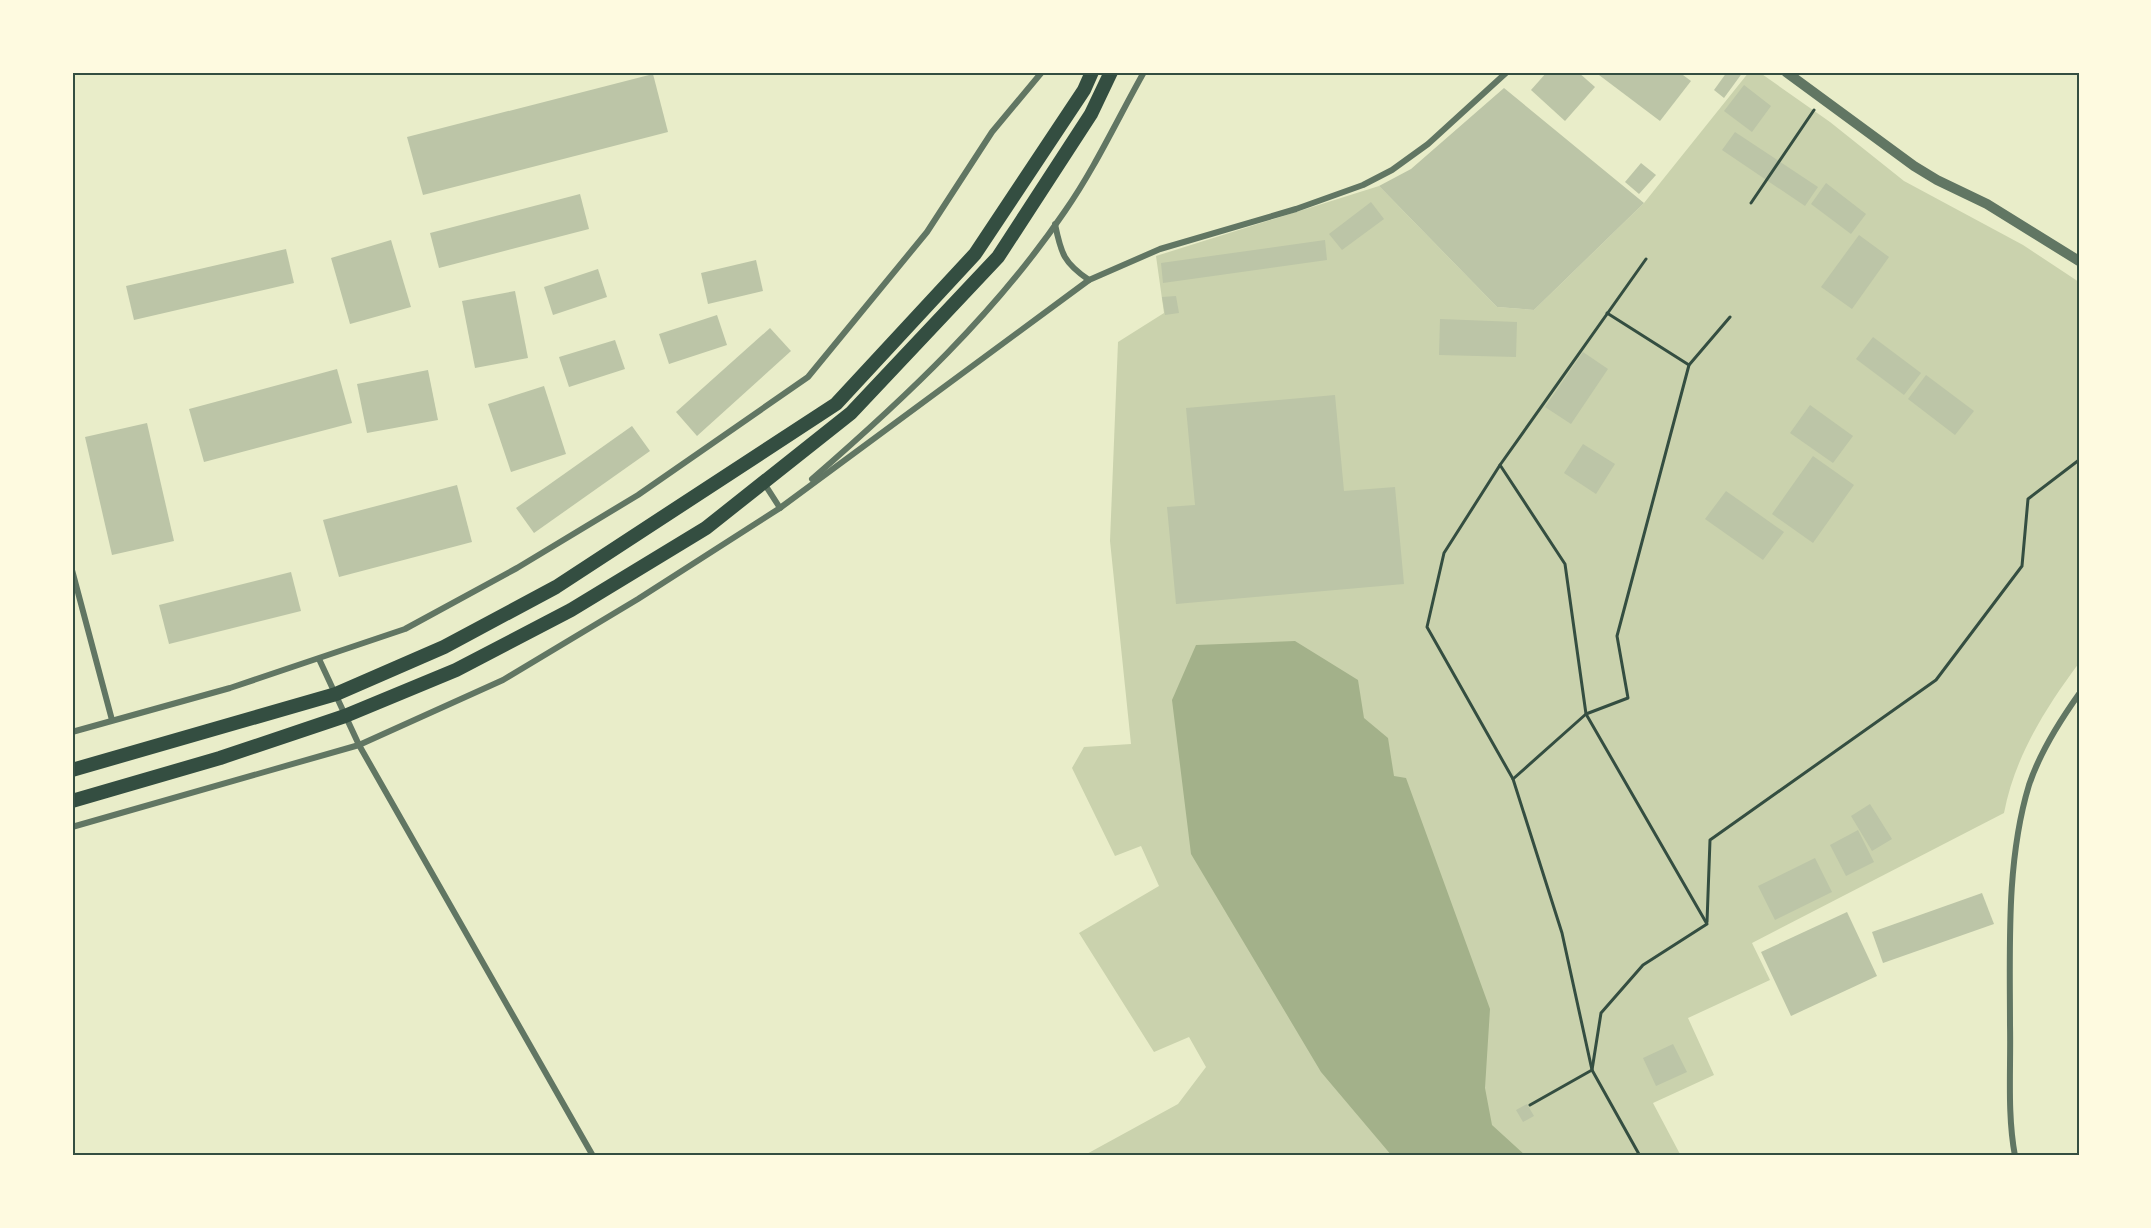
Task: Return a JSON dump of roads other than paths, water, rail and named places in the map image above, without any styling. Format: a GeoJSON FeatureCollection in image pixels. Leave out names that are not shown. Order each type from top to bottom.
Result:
{"type":"FeatureCollection","features":[{"type":"Feature","properties":{"kind":"highway"},"geometry":{"type":"LineString","coordinates":[[72,770],[336,694],[444,647],[556,587],[836,404],[975,254],[1084,90],[1092,72]]}},
{"type":"Feature","properties":{"kind":"highway"},"geometry":{"type":"LineString","coordinates":[[72,801],[220,758],[345,716],[456,670],[571,610],[706,528],[851,413],[998,257],[1091,114],[1111,72]]}},
{"type":"Feature","properties":{"kind":"street"},"geometry":{"type":"LineString","coordinates":[[72,732],[319,660],[405,629],[517,568],[638,495],[808,377],[927,232],[992,132],[1042,72]]}},
{"type":"Feature","properties":{"kind":"street"},"geometry":{"type":"LineString","coordinates":[[780,508],[896,406],[1004,292],[1056,224],[1143,72]]}},
{"type":"Feature","properties":{"kind":"street"},"geometry":{"type":"LineString","coordinates":[[72,827],[359,745],[503,680],[638,599],[780,508],[1089,280],[1120,264],[1160,249],[1296,209],[1363,185],[1392,170],[1428,144],[1507,72]]}},
{"type":"Feature","properties":{"kind":"street"},"geometry":{"type":"LineString","coordinates":[[1786,72],[1922,171],[1987,204],[2079,261]]}},
{"type":"Feature","properties":{"kind":"street"},"geometry":{"type":"LineString","coordinates":[[1056,224],[1060,250],[1070,267],[1089,280]]}},
{"type":"Feature","properties":{"kind":"street"},"geometry":{"type":"LineString","coordinates":[[763,482],[780,508]]}},
{"type":"Feature","properties":{"kind":"street"},"geometry":{"type":"LineString","coordinates":[[72,570],[112,720]]}},
{"type":"Feature","properties":{"kind":"street"},"geometry":{"type":"LineString","coordinates":[[319,660],[359,745],[593,1156]]}},
{"type":"Feature","properties":{"kind":"street"},"geometry":{"type":"LineString","coordinates":[[2015,1156],[2012,1120],[2010,996],[2012,905],[2019,829],[2024,804],[2038,764],[2079,694]]}}]}
